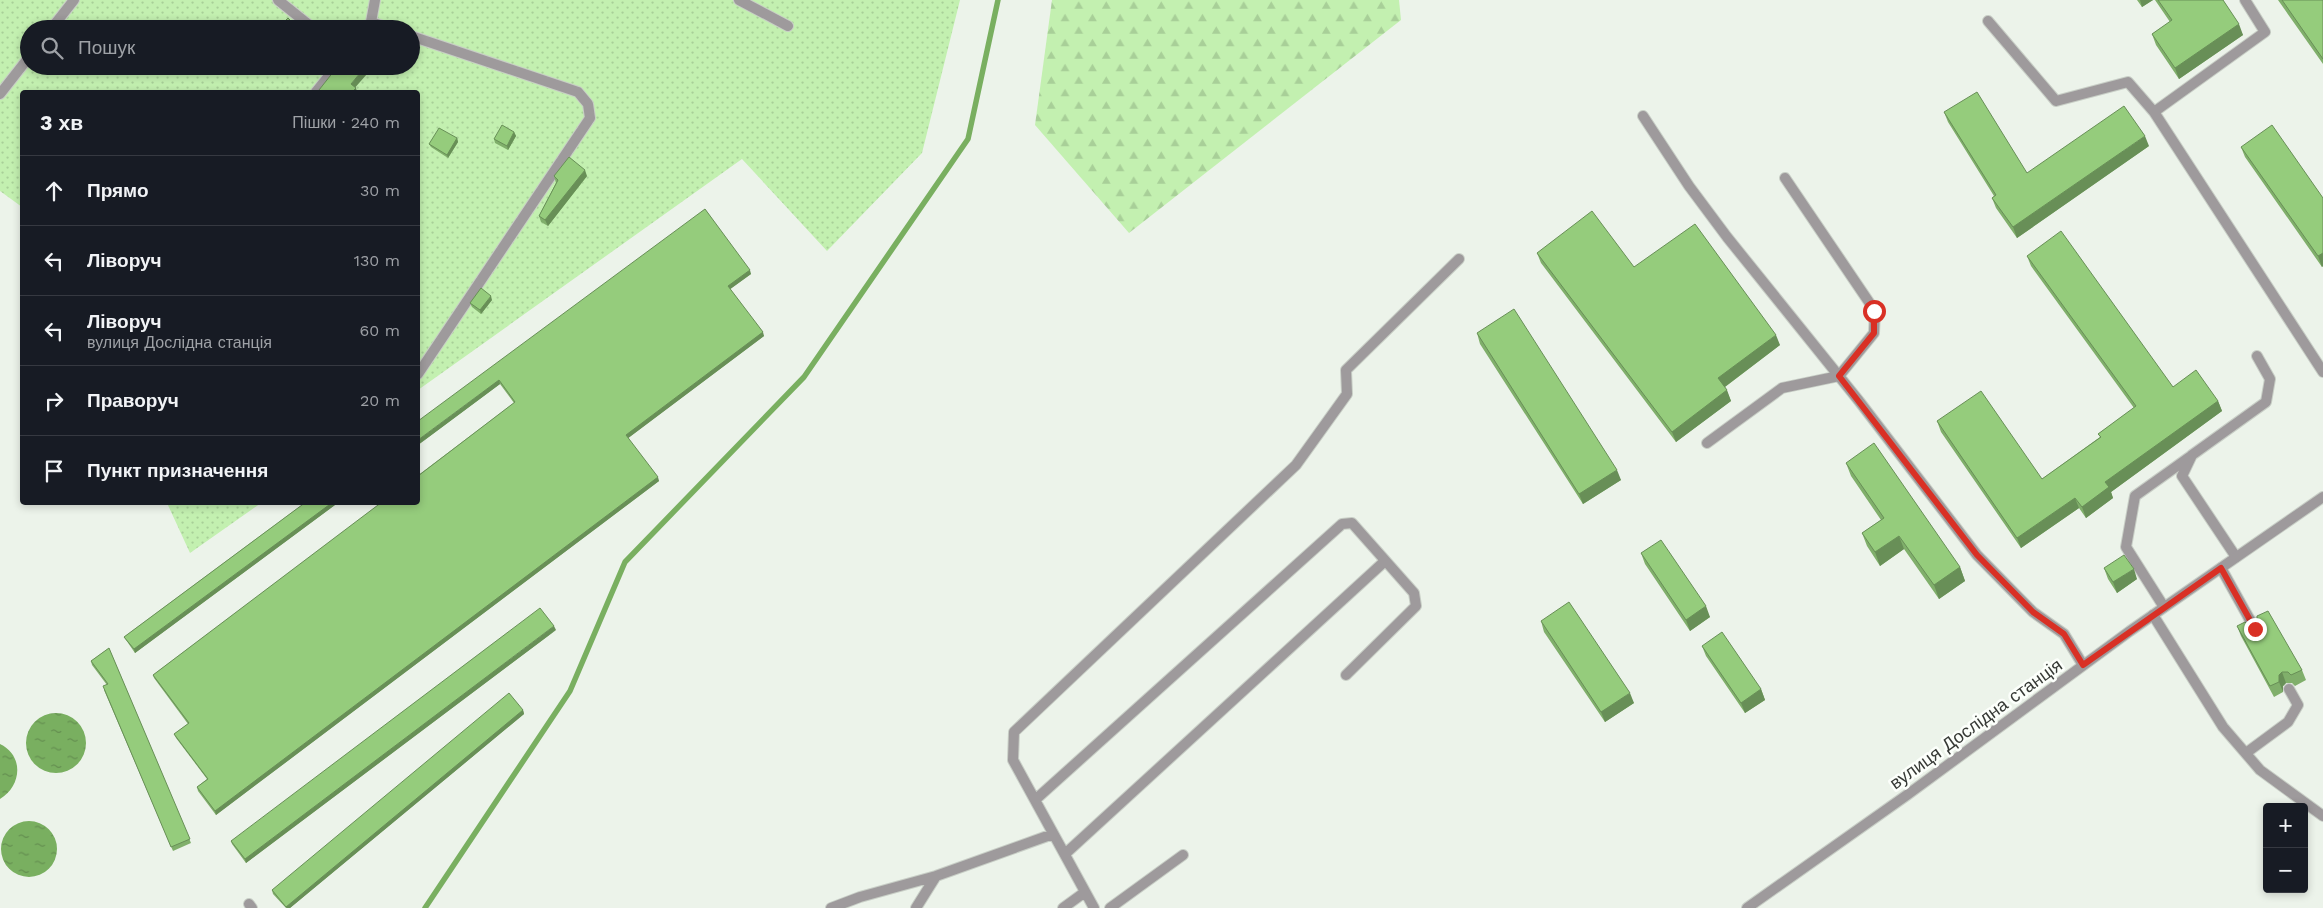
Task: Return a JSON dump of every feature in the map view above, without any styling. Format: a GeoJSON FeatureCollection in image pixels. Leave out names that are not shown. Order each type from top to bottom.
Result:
{"type":"FeatureCollection","features":[{"type":"Feature","properties":{"kind":"street"},"geometry":{"type":"LineString","coordinates":[[58,20],[74,0]]}},
{"type":"Feature","properties":{"kind":"street"},"geometry":{"type":"LineString","coordinates":[[278,0],[303,20]]}},
{"type":"Feature","properties":{"kind":"street"},"geometry":{"type":"LineString","coordinates":[[369,20],[375,0]]}},
{"type":"Feature","properties":{"kind":"street"},"geometry":{"type":"LineString","coordinates":[[739,0],[788,26]]}},
{"type":"Feature","properties":{"kind":"street"},"geometry":{"type":"LineString","coordinates":[[2154,112],[2265,32],[2245,0]]}},
{"type":"Feature","properties":{"kind":"street"},"geometry":{"type":"LineString","coordinates":[[1988,21],[2056,101],[2128,82],[2154,112],[2323,372]]}},
{"type":"Feature","properties":{"kind":"street"},"geometry":{"type":"LineString","coordinates":[[420,39],[578,92],[588,104],[590,118],[420,371]]}},
{"type":"Feature","properties":{"kind":"street"},"geometry":{"type":"LineString","coordinates":[[0,94],[20,69]]}},
{"type":"Feature","properties":{"kind":"street"},"geometry":{"type":"LineString","coordinates":[[318,90],[330,75]]}},
{"type":"Feature","properties":{"kind":"street"},"geometry":{"type":"LineString","coordinates":[[1643,116],[1689,186],[1727,237],[1839,376],[1977,555],[2033,612],[2064,634],[2083,665]]}},
{"type":"Feature","properties":{"kind":"street"},"geometry":{"type":"LineString","coordinates":[[1707,443],[1782,388],[1839,376],[1874,333],[1874,311],[1785,178]]}},
{"type":"Feature","properties":{"kind":"street"},"geometry":{"type":"LineString","coordinates":[[1094,908],[1013,760],[1014,732],[1296,465],[1347,394],[1346,370],[1459,258]]}},
{"type":"Feature","properties":{"kind":"street"},"geometry":{"type":"LineString","coordinates":[[2164,607],[2126,547],[2135,496],[2266,402],[2270,379],[2257,356]]}},
{"type":"Feature","properties":{"kind":"street"},"geometry":{"type":"LineString","coordinates":[[2192,455],[2182,476],[2236,557]]}},
{"type":"Feature","properties":{"kind":"street","name":"вулиця Дослідна станція"},"geometry":{"type":"LineString","coordinates":[[1747,908],[1907,795],[2164,607],[2323,497]]}},
{"type":"Feature","properties":{"kind":"street"},"geometry":{"type":"LineString","coordinates":[[1035,800],[1342,524],[1352,523],[1414,593],[1416,606],[1346,675]]}},
{"type":"Feature","properties":{"kind":"street"},"geometry":{"type":"LineString","coordinates":[[1065,854],[1385,561]]}},
{"type":"Feature","properties":{"kind":"street"},"geometry":{"type":"LineString","coordinates":[[2221,568],[2255,629]]}},
{"type":"Feature","properties":{"kind":"street"},"geometry":{"type":"LineString","coordinates":[[2153,615],[2223,727],[2260,770],[2323,816]]}},
{"type":"Feature","properties":{"kind":"street"},"geometry":{"type":"LineString","coordinates":[[2246,753],[2288,722],[2298,705],[2289,689]]}},
{"type":"Feature","properties":{"kind":"street"},"geometry":{"type":"LineString","coordinates":[[831,908],[860,896],[936,876],[1053,834]]}},
{"type":"Feature","properties":{"kind":"street"},"geometry":{"type":"LineString","coordinates":[[1110,908],[1182,855]]}},
{"type":"Feature","properties":{"kind":"street"},"geometry":{"type":"LineString","coordinates":[[916,908],[936,876]]}},
{"type":"Feature","properties":{"kind":"street"},"geometry":{"type":"LineString","coordinates":[[1063,908],[1086,892]]}},
{"type":"Feature","properties":{"kind":"green space"},"geometry":{"type":"Polygon","coordinates":[[[0,0],[960,0],[922,153],[827,251],[742,159],[420,389],[420,90],[20,90],[20,206],[0,191],[0,0]]]}},
{"type":"Feature","properties":{"kind":"green space"},"geometry":{"type":"Polygon","coordinates":[[[1052,0],[1399,0],[1401,20],[1129,233],[1035,125],[1052,0]]]}},
{"type":"Feature","properties":{"kind":"green space"},"geometry":{"type":"Polygon","coordinates":[[[168,505],[258,505],[190,553],[168,505]]]}},
{"type":"Feature","properties":{"kind":"water"},"geometry":{"type":"Polygon","coordinates":[[[50,713],[62,713],[73,718],[81,726],[86,737],[84,755],[73,768],[62,773],[50,773],[39,768],[31,760],[26,749],[26,737],[31,726],[39,718],[50,713]]]}},
{"type":"Feature","properties":{"kind":"water"},"geometry":{"type":"Polygon","coordinates":[[[0,744],[14,756],[17,771],[12,787],[0,799],[0,744]]]}},
{"type":"Feature","properties":{"kind":"water"},"geometry":{"type":"Polygon","coordinates":[[[24,821],[34,821],[49,829],[55,838],[57,849],[55,860],[49,869],[34,877],[24,877],[13,872],[6,865],[1,854],[1,844],[6,833],[13,826],[24,821]]]}},
{"type":"Feature","properties":{"kind":"building"},"geometry":{"type":"Polygon","coordinates":[[[2158,0],[2223,0],[2239,24],[2175,68],[2152,34],[2172,20],[2158,0]]]}},
{"type":"Feature","properties":{"kind":"building"},"geometry":{"type":"Polygon","coordinates":[[[2282,0],[2323,0],[2323,59],[2282,0]]]}},
{"type":"Feature","properties":{"kind":"building"},"geometry":{"type":"Polygon","coordinates":[[[331,75],[358,75],[351,84],[356,88],[354,90],[319,90],[331,75]]]}},
{"type":"Feature","properties":{"kind":"building"},"geometry":{"type":"Polygon","coordinates":[[[1977,92],[2027,173],[2124,106],[2145,136],[2013,227],[1992,198],[1996,195],[1944,112],[1977,92]]]}},
{"type":"Feature","properties":{"kind":"building"},"geometry":{"type":"Polygon","coordinates":[[[502,125],[514,132],[507,146],[494,139],[502,125]]]}},
{"type":"Feature","properties":{"kind":"building"},"geometry":{"type":"Polygon","coordinates":[[[2272,125],[2323,198],[2323,253],[2318,256],[2241,147],[2272,125]]]}},
{"type":"Feature","properties":{"kind":"building"},"geometry":{"type":"Polygon","coordinates":[[[439,128],[457,138],[447,155],[429,144],[439,128]]]}},
{"type":"Feature","properties":{"kind":"building"},"geometry":{"type":"Polygon","coordinates":[[[569,157],[585,170],[545,220],[539,216],[558,180],[554,176],[569,157]]]}},
{"type":"Feature","properties":{"kind":"building"},"geometry":{"type":"Polygon","coordinates":[[[705,209],[750,270],[728,286],[763,332],[626,435],[658,477],[215,811],[197,787],[208,779],[174,734],[189,723],[153,675],[378,505],[420,505],[420,474],[515,402],[499,380],[420,439],[420,420],[705,209]]]}},
{"type":"Feature","properties":{"kind":"building"},"geometry":{"type":"Polygon","coordinates":[[[1592,211],[1634,267],[1695,224],[1776,335],[1718,378],[1727,390],[1672,432],[1537,253],[1592,211]]]}},
{"type":"Feature","properties":{"kind":"building"},"geometry":{"type":"Polygon","coordinates":[[[2061,231],[2173,387],[2196,370],[2218,401],[2105,482],[2109,487],[2082,507],[2075,498],[2017,538],[1937,421],[1981,391],[2042,479],[2101,437],[2098,434],[2136,406],[2027,256],[2061,231]]]}},
{"type":"Feature","properties":{"kind":"building"},"geometry":{"type":"Polygon","coordinates":[[[481,288],[491,296],[480,310],[470,303],[481,288]]]}},
{"type":"Feature","properties":{"kind":"building"},"geometry":{"type":"Polygon","coordinates":[[[1514,309],[1617,470],[1579,494],[1477,333],[1514,309]]]}},
{"type":"Feature","properties":{"kind":"building"},"geometry":{"type":"Polygon","coordinates":[[[1874,443],[1960,567],[1934,585],[1899,536],[1875,552],[1862,533],[1884,518],[1846,463],[1874,443]]]}},
{"type":"Feature","properties":{"kind":"building"},"geometry":{"type":"Polygon","coordinates":[[[302,505],[329,505],[134,649],[124,637],[302,505]]]}},
{"type":"Feature","properties":{"kind":"building"},"geometry":{"type":"Polygon","coordinates":[[[1661,540],[1706,606],[1686,620],[1641,553],[1661,540]]]}},
{"type":"Feature","properties":{"kind":"building"},"geometry":{"type":"Polygon","coordinates":[[[2124,555],[2134,569],[2113,582],[2104,568],[2124,555]]]}},
{"type":"Feature","properties":{"kind":"building"},"geometry":{"type":"Polygon","coordinates":[[[1569,602],[1630,693],[1601,712],[1541,621],[1569,602]]]}},
{"type":"Feature","properties":{"kind":"building"},"geometry":{"type":"Polygon","coordinates":[[[540,608],[554,626],[245,859],[231,841],[540,608]]]}},
{"type":"Feature","properties":{"kind":"building"},"geometry":{"type":"Polygon","coordinates":[[[2268,611],[2302,670],[2291,675],[2288,672],[2282,672],[2279,675],[2279,682],[2270,686],[2237,626],[2245,622],[2248,625],[2254,625],[2257,622],[2257,616],[2268,611]]]}},
{"type":"Feature","properties":{"kind":"building"},"geometry":{"type":"Polygon","coordinates":[[[1722,632],[1761,689],[1741,703],[1702,646],[1722,632]]]}},
{"type":"Feature","properties":{"kind":"building"},"geometry":{"type":"Polygon","coordinates":[[[109,648],[190,839],[171,847],[103,686],[108,684],[91,661],[109,648]]]}},
{"type":"Feature","properties":{"kind":"building"},"geometry":{"type":"Polygon","coordinates":[[[509,693],[523,710],[286,907],[272,890],[509,693]]]}},
{"type":"Feature","properties":{"kind":"waterway"},"geometry":{"type":"LineString","coordinates":[[425,908],[570,691],[625,562],[804,377],[968,139],[998,0]]}},
{"type":"Feature","properties":{"kind":"route"},"geometry":{"type":"LineString","coordinates":[[1874,311],[1874,333],[1839,376],[1977,555],[2033,612],[2064,634],[2083,665],[2221,568],[2255,629]]}}]}
